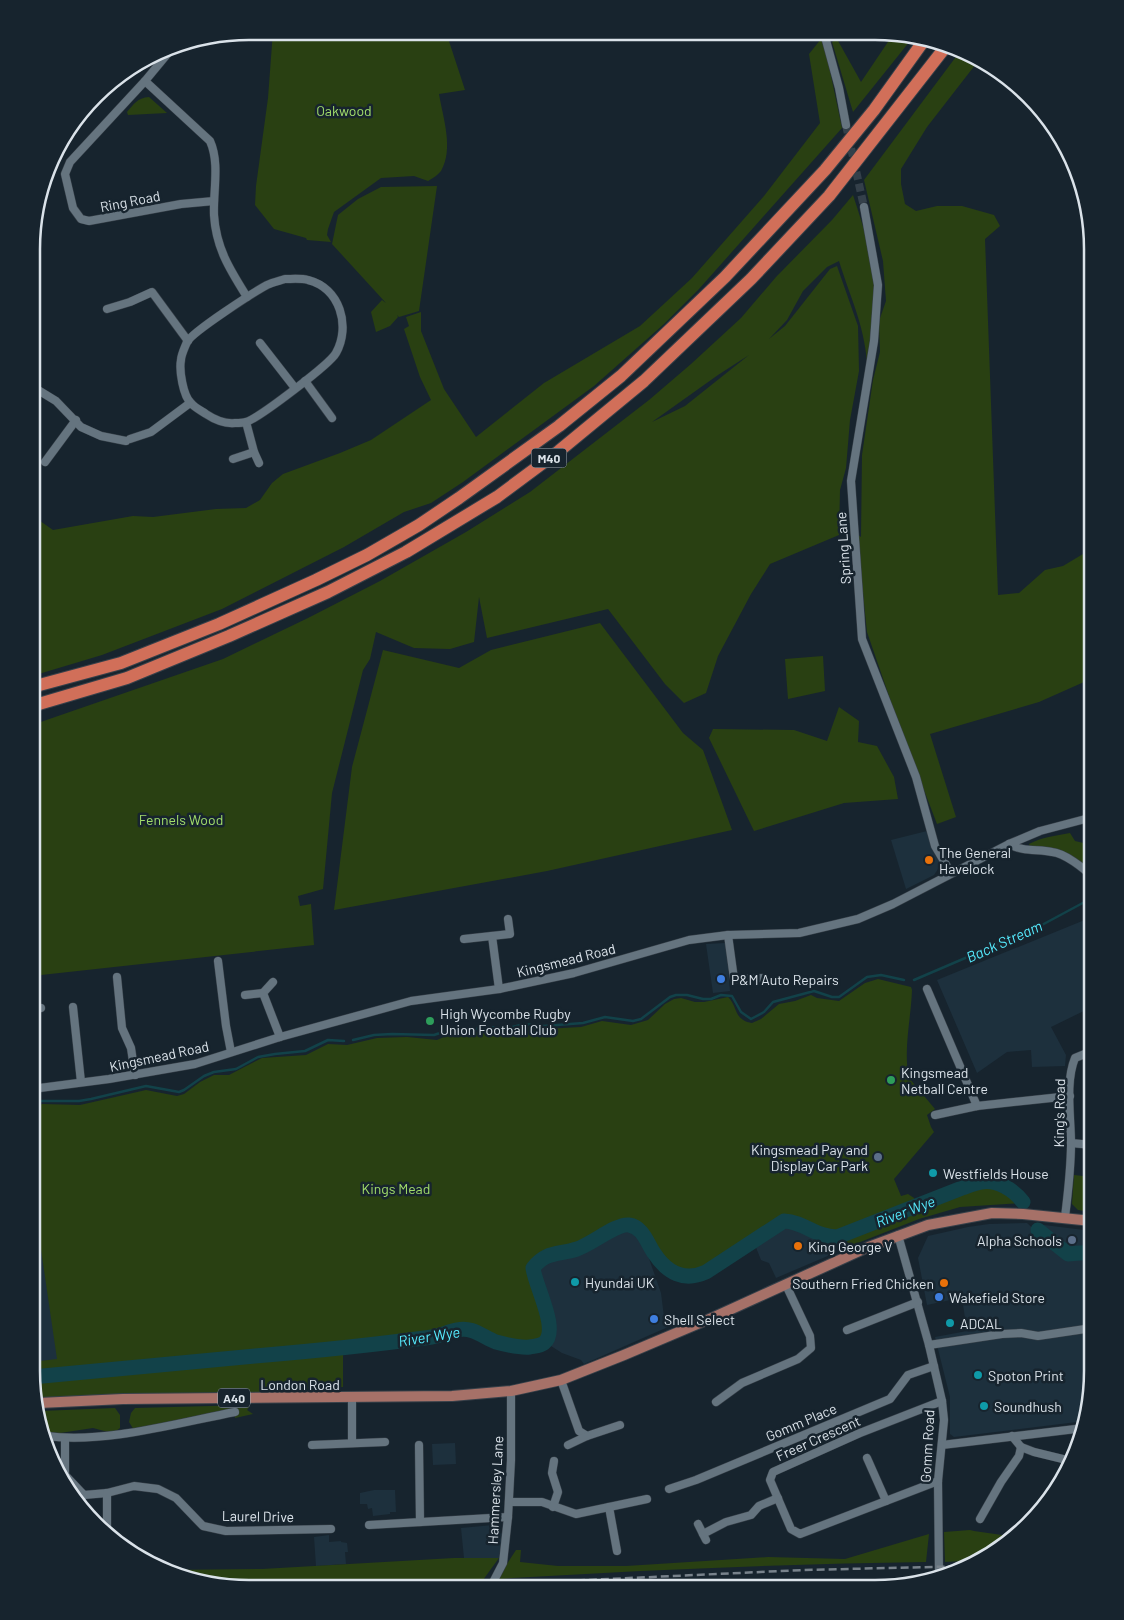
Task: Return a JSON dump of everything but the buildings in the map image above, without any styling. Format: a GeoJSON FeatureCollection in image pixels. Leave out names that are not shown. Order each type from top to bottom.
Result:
{"type":"FeatureCollection","features":[{"type":"Feature","properties":{"kind":"highway","name":"M40"},"geometry":{"type":"LineString","coordinates":[[40,685],[121,663],[219,624],[316,580],[419,525],[559,426],[621,376],[732,270],[825,170],[874,110],[921,45]]}},
{"type":"Feature","properties":{"kind":"highway","name":"M40"},"geometry":{"type":"LineString","coordinates":[[40,704],[127,678],[301,604],[406,552],[497,497],[559,451],[644,381],[751,279],[829,196],[942,51]]}},
{"type":"Feature","properties":{"kind":"main road","name":"A40"},"geometry":{"type":"LineString","coordinates":[[561,1380],[692,1327],[866,1248],[928,1225],[992,1213],[1084,1220]]}},
{"type":"Feature","properties":{"kind":"main road","name":"London Road"},"geometry":{"type":"LineString","coordinates":[[43,1403],[122,1399],[452,1396],[511,1391],[561,1380]]}},
{"type":"Feature","properties":{"kind":"street"},"geometry":{"type":"LineString","coordinates":[[826,40],[839,88],[846,125]]}},
{"type":"Feature","properties":{"kind":"street"},"geometry":{"type":"LineString","coordinates":[[164,58],[145,81],[210,141],[214,151],[214,217],[222,256],[247,298]]}},
{"type":"Feature","properties":{"kind":"street","name":"Ring Road"},"geometry":{"type":"LineString","coordinates":[[145,81],[70,162],[66,174],[73,208],[81,219],[89,221],[181,204],[214,200]]}},
{"type":"Feature","properties":{"kind":"street","name":"Spring Lane"},"geometry":{"type":"LineString","coordinates":[[864,207],[878,285],[874,340],[851,481],[862,640],[916,777],[936,846],[951,873]]}},
{"type":"Feature","properties":{"kind":"street"},"geometry":{"type":"LineString","coordinates":[[285,279],[307,279],[322,286],[335,299],[342,316],[342,335],[335,354],[305,381],[262,413],[246,422],[230,424],[220,422],[190,403],[182,379],[181,360],[188,341],[247,298],[268,285],[285,279]]}},
{"type":"Feature","properties":{"kind":"street"},"geometry":{"type":"LineString","coordinates":[[107,308],[130,302],[152,292],[188,341]]}},
{"type":"Feature","properties":{"kind":"street"},"geometry":{"type":"LineString","coordinates":[[260,343],[295,388]]}},
{"type":"Feature","properties":{"kind":"street"},"geometry":{"type":"LineString","coordinates":[[305,381],[332,418]]}},
{"type":"Feature","properties":{"kind":"street"},"geometry":{"type":"LineString","coordinates":[[40,391],[56,400],[81,427],[101,436],[128,440],[151,432],[190,403]]}},
{"type":"Feature","properties":{"kind":"street"},"geometry":{"type":"LineString","coordinates":[[45,462],[76,420]]}},
{"type":"Feature","properties":{"kind":"street"},"geometry":{"type":"LineString","coordinates":[[246,422],[259,463]]}},
{"type":"Feature","properties":{"kind":"street"},"geometry":{"type":"LineString","coordinates":[[233,459],[254,452]]}},
{"type":"Feature","properties":{"kind":"street","name":"Kingsmead Road"},"geometry":{"type":"LineString","coordinates":[[40,1088],[135,1075],[195,1064],[280,1037],[411,1001],[499,989],[574,973],[689,940],[728,935],[799,933],[858,919],[893,904],[1010,844],[1040,831],[1084,819]]}},
{"type":"Feature","properties":{"kind":"street"},"geometry":{"type":"LineString","coordinates":[[1010,844],[1019,849],[1055,852],[1084,869]]}},
{"type":"Feature","properties":{"kind":"street"},"geometry":{"type":"LineString","coordinates":[[464,939],[510,934],[508,918]]}},
{"type":"Feature","properties":{"kind":"street"},"geometry":{"type":"LineString","coordinates":[[728,935],[734,979],[764,978]]}},
{"type":"Feature","properties":{"kind":"street"},"geometry":{"type":"LineString","coordinates":[[492,936],[499,989]]}},
{"type":"Feature","properties":{"kind":"street"},"geometry":{"type":"LineString","coordinates":[[218,961],[231,1052]]}},
{"type":"Feature","properties":{"kind":"street"},"geometry":{"type":"LineString","coordinates":[[117,977],[122,1028],[131,1048],[135,1075]]}},
{"type":"Feature","properties":{"kind":"street"},"geometry":{"type":"LineString","coordinates":[[245,996],[263,993],[273,982]]}},
{"type":"Feature","properties":{"kind":"street"},"geometry":{"type":"LineString","coordinates":[[927,989],[977,1106]]}},
{"type":"Feature","properties":{"kind":"street"},"geometry":{"type":"LineString","coordinates":[[263,993],[280,1037]]}},
{"type":"Feature","properties":{"kind":"street"},"geometry":{"type":"LineString","coordinates":[[73,1007],[81,1082]]}},
{"type":"Feature","properties":{"kind":"street","name":"King's Road"},"geometry":{"type":"LineString","coordinates":[[1065,1217],[1070,1173],[1072,1063],[1075,1058],[1084,1054]]}},
{"type":"Feature","properties":{"kind":"street"},"geometry":{"type":"LineString","coordinates":[[936,1115],[977,1106],[1070,1096]]}},
{"type":"Feature","properties":{"kind":"street"},"geometry":{"type":"LineString","coordinates":[[1071,1143],[1084,1144]]}},
{"type":"Feature","properties":{"kind":"street","name":"Gomm Road"},"geometry":{"type":"LineString","coordinates":[[898,1235],[930,1345],[942,1401],[944,1420],[938,1480],[938,1570]]}},
{"type":"Feature","properties":{"kind":"street"},"geometry":{"type":"LineString","coordinates":[[716,1402],[742,1383],[798,1359],[811,1348],[810,1336],[786,1285]]}},
{"type":"Feature","properties":{"kind":"street"},"geometry":{"type":"LineString","coordinates":[[847,1330],[918,1302]]}},
{"type":"Feature","properties":{"kind":"street"},"geometry":{"type":"LineString","coordinates":[[930,1345],[1002,1334],[1021,1333],[1038,1336],[1084,1329]]}},
{"type":"Feature","properties":{"kind":"street","name":"Gomm Place"},"geometry":{"type":"LineString","coordinates":[[669,1489],[696,1480],[890,1399],[908,1376],[934,1366]]}},
{"type":"Feature","properties":{"kind":"street"},"geometry":{"type":"LineString","coordinates":[[561,1380],[579,1431],[587,1436]]}},
{"type":"Feature","properties":{"kind":"street","name":"Hammersley Lane"},"geometry":{"type":"LineString","coordinates":[[494,1580],[503,1563],[508,1517],[511,1391]]}},
{"type":"Feature","properties":{"kind":"street"},"geometry":{"type":"LineString","coordinates":[[352,1397],[352,1443]]}},
{"type":"Feature","properties":{"kind":"street","name":"Freer Crescent"},"geometry":{"type":"LineString","coordinates":[[938,1480],[800,1534],[791,1529],[770,1480],[773,1472],[860,1433],[942,1401]]}},
{"type":"Feature","properties":{"kind":"street"},"geometry":{"type":"LineString","coordinates":[[51,1437],[65,1439],[126,1434],[235,1412]]}},
{"type":"Feature","properties":{"kind":"street"},"geometry":{"type":"LineString","coordinates":[[568,1445],[587,1436],[620,1425]]}},
{"type":"Feature","properties":{"kind":"street"},"geometry":{"type":"LineString","coordinates":[[942,1445],[1076,1429]]}},
{"type":"Feature","properties":{"kind":"street"},"geometry":{"type":"LineString","coordinates":[[1012,1436],[1021,1447],[1064,1459]]}},
{"type":"Feature","properties":{"kind":"street","name":"Laurel Drive"},"geometry":{"type":"LineString","coordinates":[[65,1439],[65,1470]]}},
{"type":"Feature","properties":{"kind":"street"},"geometry":{"type":"LineString","coordinates":[[312,1445],[385,1442]]}},
{"type":"Feature","properties":{"kind":"street"},"geometry":{"type":"LineString","coordinates":[[419,1445],[420,1522]]}},
{"type":"Feature","properties":{"kind":"street"},"geometry":{"type":"LineString","coordinates":[[980,1519],[1001,1482],[1019,1456],[1021,1447]]}},
{"type":"Feature","properties":{"kind":"street"},"geometry":{"type":"LineString","coordinates":[[866,1458],[886,1500]]}},
{"type":"Feature","properties":{"kind":"street"},"geometry":{"type":"LineString","coordinates":[[553,1506],[558,1492],[552,1473],[554,1461]]}},
{"type":"Feature","properties":{"kind":"street","name":"Laurel Drive"},"geometry":{"type":"LineString","coordinates":[[72,1482],[84,1494],[107,1494],[134,1486],[158,1490],[176,1498],[203,1526],[226,1530],[331,1529]]}},
{"type":"Feature","properties":{"kind":"street"},"geometry":{"type":"LineString","coordinates":[[107,1494],[107,1524]]}},
{"type":"Feature","properties":{"kind":"street"},"geometry":{"type":"LineString","coordinates":[[698,1524],[705,1537],[726,1522],[751,1515],[759,1506],[778,1498]]}},
{"type":"Feature","properties":{"kind":"street"},"geometry":{"type":"LineString","coordinates":[[509,1502],[542,1502],[576,1514],[647,1499]]}},
{"type":"Feature","properties":{"kind":"street"},"geometry":{"type":"LineString","coordinates":[[609,1507],[617,1551]]}},
{"type":"Feature","properties":{"kind":"street"},"geometry":{"type":"LineString","coordinates":[[369,1525],[508,1517]]}},
{"type":"Feature","properties":{"kind":"shaded area"},"geometry":{"type":"Polygon","coordinates":[[[927,831],[939,854],[940,866],[934,875],[906,889],[891,840],[927,831]]]}},
{"type":"Feature","properties":{"kind":"shaded area"},"geometry":{"type":"Polygon","coordinates":[[[1084,920],[1084,1011],[1051,1027],[1066,1055],[1065,1066],[1032,1067],[1031,1050],[1007,1052],[977,1073],[937,980],[1084,920]]]}},
{"type":"Feature","properties":{"kind":"shaded area"},"geometry":{"type":"Polygon","coordinates":[[[726,943],[730,991],[713,993],[706,944],[726,943]]]}},
{"type":"Feature","properties":{"kind":"shaded area"},"geometry":{"type":"Polygon","coordinates":[[[1027,1223],[1063,1256],[1084,1255],[1084,1385],[1078,1422],[954,1437],[950,1434],[950,1397],[935,1337],[967,1331],[962,1298],[957,1298],[955,1295],[955,1299],[927,1305],[918,1258],[928,1236],[989,1224],[1027,1223]]]}},
{"type":"Feature","properties":{"kind":"shaded area"},"geometry":{"type":"Polygon","coordinates":[[[1036,1224],[1084,1230],[1084,1250],[1071,1251],[1063,1247],[1036,1224]]]}},
{"type":"Feature","properties":{"kind":"shaded area"},"geometry":{"type":"Polygon","coordinates":[[[789,1226],[806,1231],[816,1240],[837,1252],[776,1278],[769,1263],[761,1260],[755,1245],[773,1232],[789,1226]]]}},
{"type":"Feature","properties":{"kind":"shaded area"},"geometry":{"type":"Polygon","coordinates":[[[624,1230],[636,1236],[646,1250],[661,1293],[664,1317],[668,1327],[584,1364],[581,1360],[562,1353],[551,1346],[555,1338],[553,1318],[539,1276],[540,1271],[545,1264],[589,1250],[624,1230]]]}},
{"type":"Feature","properties":{"kind":"shaded area"},"geometry":{"type":"Polygon","coordinates":[[[40,1241],[58,1360],[40,1361],[40,1241]]]}},
{"type":"Feature","properties":{"kind":"shaded area"},"geometry":{"type":"Polygon","coordinates":[[[455,1443],[456,1464],[433,1465],[432,1444],[455,1443]]]}},
{"type":"Feature","properties":{"kind":"shaded area"},"geometry":{"type":"Polygon","coordinates":[[[374,1490],[395,1490],[396,1512],[373,1516],[372,1508],[368,1509],[367,1504],[360,1504],[360,1493],[374,1490]]]}},
{"type":"Feature","properties":{"kind":"shaded area"},"geometry":{"type":"Polygon","coordinates":[[[493,1525],[502,1534],[499,1558],[464,1558],[461,1528],[493,1525]]]}},
{"type":"Feature","properties":{"kind":"shaded area"},"geometry":{"type":"Polygon","coordinates":[[[329,1535],[329,1542],[341,1541],[347,1543],[348,1552],[345,1552],[346,1564],[316,1566],[314,1537],[329,1535]]]}},
{"type":"Feature","properties":{"kind":"green space","name":"Oakwood"},"geometry":{"type":"Polygon","coordinates":[[[272,40],[449,40],[465,90],[439,94],[447,143],[447,153],[441,171],[428,181],[414,176],[381,178],[334,212],[327,235],[331,242],[307,240],[306,238],[274,229],[255,205],[268,98],[272,40]]]}},
{"type":"Feature","properties":{"kind":"green space"},"geometry":{"type":"Polygon","coordinates":[[[821,40],[827,57],[842,128],[699,289],[664,324],[594,386],[463,482],[431,503],[404,512],[344,547],[222,609],[102,655],[40,674],[40,521],[53,530],[133,516],[153,517],[216,509],[246,508],[260,500],[272,483],[283,474],[371,440],[431,400],[420,377],[404,329],[409,326],[406,317],[421,312],[421,331],[444,389],[476,437],[544,383],[640,326],[692,278],[764,196],[820,123],[809,54],[821,40]]]}},
{"type":"Feature","properties":{"kind":"green space"},"geometry":{"type":"Polygon","coordinates":[[[838,40],[861,82],[889,40],[908,43],[853,112],[832,42],[838,40]]]}},
{"type":"Feature","properties":{"kind":"green space"},"geometry":{"type":"Polygon","coordinates":[[[956,57],[975,65],[927,127],[901,169],[901,184],[905,204],[916,211],[937,206],[962,206],[994,215],[1000,226],[985,239],[998,595],[1019,593],[1045,570],[1063,566],[1084,553],[1084,682],[1039,702],[930,734],[956,817],[937,824],[898,722],[867,632],[857,534],[861,537],[862,455],[873,380],[880,352],[879,321],[886,301],[883,261],[864,180],[956,57]]]}},
{"type":"Feature","properties":{"kind":"green space"},"geometry":{"type":"Polygon","coordinates":[[[149,97],[167,113],[128,115],[127,112],[136,102],[149,97]]]}},
{"type":"Feature","properties":{"kind":"green space"},"geometry":{"type":"Polygon","coordinates":[[[437,186],[419,311],[399,317],[397,315],[398,317],[390,326],[376,332],[371,312],[382,300],[386,303],[332,244],[338,215],[358,199],[381,187],[437,186]]]}},
{"type":"Feature","properties":{"kind":"green space","name":"Fennels Wood"},"geometry":{"type":"Polygon","coordinates":[[[853,195],[864,229],[874,277],[875,308],[867,362],[860,323],[839,261],[827,267],[803,291],[787,320],[769,339],[785,326],[830,269],[837,266],[858,326],[859,371],[850,420],[846,468],[840,490],[839,535],[770,564],[751,594],[718,656],[706,693],[684,703],[665,684],[608,609],[487,638],[479,597],[474,642],[450,649],[414,648],[376,632],[370,659],[363,670],[332,793],[323,889],[298,896],[300,906],[311,904],[314,945],[40,975],[40,722],[223,659],[380,581],[466,532],[530,492],[649,400],[741,318],[776,277],[832,220],[853,195]],[[749,355],[718,375],[652,422],[685,406],[749,355]]]}},
{"type":"Feature","properties":{"kind":"green space"},"geometry":{"type":"Polygon","coordinates":[[[600,623],[683,733],[703,750],[732,830],[547,871],[334,910],[352,767],[383,650],[459,668],[491,650],[600,623]]]}},
{"type":"Feature","properties":{"kind":"green space"},"geometry":{"type":"Polygon","coordinates":[[[823,656],[825,691],[788,699],[785,659],[823,656]]]}},
{"type":"Feature","properties":{"kind":"green space"},"geometry":{"type":"Polygon","coordinates":[[[839,707],[859,721],[858,742],[877,746],[894,777],[898,799],[844,803],[754,831],[709,738],[713,729],[794,730],[827,741],[839,707]]]}},
{"type":"Feature","properties":{"kind":"green space"},"geometry":{"type":"Polygon","coordinates":[[[1070,833],[1075,841],[1084,843],[1084,865],[1047,849],[1030,847],[1029,844],[1044,838],[1070,833]]]}},
{"type":"Feature","properties":{"kind":"green space","name":"Kings Mead"},"geometry":{"type":"Polygon","coordinates":[[[878,979],[911,987],[912,990],[907,1057],[909,1078],[935,1109],[927,1115],[934,1132],[894,1179],[901,1196],[908,1194],[914,1198],[915,1202],[859,1226],[830,1234],[823,1233],[794,1219],[781,1219],[759,1232],[710,1268],[700,1273],[691,1274],[678,1270],[659,1255],[646,1234],[637,1226],[625,1223],[616,1225],[596,1238],[580,1245],[538,1257],[531,1271],[531,1277],[545,1321],[547,1335],[542,1343],[522,1345],[508,1343],[461,1325],[445,1328],[424,1336],[40,1373],[40,1361],[57,1359],[40,1243],[40,1106],[42,1104],[80,1105],[146,1090],[177,1096],[184,1094],[200,1082],[214,1075],[229,1075],[262,1058],[306,1055],[328,1044],[347,1045],[377,1038],[407,1037],[437,1040],[446,1036],[491,1030],[503,1033],[514,1032],[524,1027],[544,1029],[581,1027],[602,1021],[631,1025],[648,1020],[665,1004],[674,999],[681,998],[695,1002],[704,1002],[728,997],[739,1016],[752,1023],[761,1019],[779,1004],[811,995],[817,998],[839,1001],[865,983],[878,979]]]}},
{"type":"Feature","properties":{"kind":"green space"},"geometry":{"type":"Polygon","coordinates":[[[1074,1175],[1084,1176],[1084,1211],[1078,1210],[1072,1204],[1074,1175]]]}},
{"type":"Feature","properties":{"kind":"green space"},"geometry":{"type":"Polygon","coordinates":[[[987,1183],[1017,1194],[1023,1203],[960,1207],[919,1219],[850,1246],[844,1237],[880,1225],[923,1205],[987,1183]]]}},
{"type":"Feature","properties":{"kind":"green space"},"geometry":{"type":"Polygon","coordinates":[[[343,1353],[343,1387],[264,1392],[42,1398],[40,1382],[343,1353]]]}},
{"type":"Feature","properties":{"kind":"green space"},"geometry":{"type":"Polygon","coordinates":[[[248,1405],[247,1410],[253,1414],[235,1418],[235,1411],[134,1430],[129,1422],[131,1413],[135,1408],[248,1405]]]}},
{"type":"Feature","properties":{"kind":"green space"},"geometry":{"type":"Polygon","coordinates":[[[115,1408],[120,1415],[120,1428],[116,1431],[108,1432],[93,1428],[60,1433],[49,1432],[44,1411],[115,1408]]]}},
{"type":"Feature","properties":{"kind":"green space"},"geometry":{"type":"Polygon","coordinates":[[[970,1530],[1004,1535],[980,1552],[961,1561],[945,1562],[944,1532],[970,1530]]]}},
{"type":"Feature","properties":{"kind":"green space"},"geometry":{"type":"Polygon","coordinates":[[[929,1534],[926,1562],[711,1568],[497,1579],[516,1550],[521,1550],[520,1562],[558,1566],[626,1566],[768,1557],[845,1559],[929,1534]]]}},
{"type":"Feature","properties":{"kind":"green space"},"geometry":{"type":"Polygon","coordinates":[[[454,1558],[499,1558],[483,1580],[235,1580],[185,1570],[262,1569],[454,1558]]]}},
{"type":"Feature","properties":{"kind":"waterway","name":"Back Stream"},"geometry":{"type":"LineString","coordinates":[[914,980],[1040,926],[1084,902]]}},
{"type":"Feature","properties":{"kind":"waterway","name":"Back Stream"},"geometry":{"type":"LineString","coordinates":[[353,1040],[374,1035],[434,1035],[449,1030],[467,1031],[486,1027],[509,1028],[524,1024],[544,1026],[583,1023],[605,1017],[633,1021],[641,1019],[670,997],[676,995],[687,995],[703,999],[711,999],[721,995],[732,996],[741,1012],[751,1019],[764,1012],[773,1002],[814,991],[832,997],[839,997],[867,977],[881,975],[904,980]]}},
{"type":"Feature","properties":{"kind":"waterway","name":"Back Stream"},"geometry":{"type":"LineString","coordinates":[[40,1101],[79,1101],[146,1086],[179,1092],[204,1076],[214,1072],[236,1069],[258,1057],[305,1051],[328,1040],[344,1041]]}},
{"type":"Feature","properties":{"kind":"waterway","name":"River Wye"},"geometry":{"type":"LineString","coordinates":[[40,1376],[366,1345],[435,1336],[462,1329],[468,1329],[504,1344],[522,1347],[536,1346],[544,1343],[548,1337],[549,1328],[548,1318],[533,1268],[548,1256],[577,1249],[624,1225],[634,1226],[638,1229],[659,1260],[670,1270],[683,1276],[690,1276],[706,1272],[784,1221],[798,1224],[822,1235],[837,1237],[979,1182],[993,1182],[1005,1186],[1023,1202]]}},
{"type":"Feature","properties":{"kind":"waterway","name":"River Wye"},"geometry":{"type":"LineString","coordinates":[[1038,1230],[1068,1254],[1084,1253]]}},
{"type":"Feature","properties":{"kind":"tunnel"},"geometry":{"type":"LineString","coordinates":[[846,125],[864,207]]}},
{"type":"Feature","properties":{"kind":"railway"},"geometry":{"type":"LineString","coordinates":[[586,1580],[804,1570],[948,1567]]}},
{"type":"Feature","properties":{"kind":"place","name":"The General Havelock"},"geometry":{"type":"Point","coordinates":[929,860]}},
{"type":"Feature","properties":{"kind":"place","name":"P&M Auto Repairs"},"geometry":{"type":"Point","coordinates":[721,979]}},
{"type":"Feature","properties":{"kind":"place","name":"High Wycombe Rugby Union Football Club"},"geometry":{"type":"Point","coordinates":[430,1021]}},
{"type":"Feature","properties":{"kind":"place","name":"Kingsmead Netball Centre"},"geometry":{"type":"Point","coordinates":[891,1080]}},
{"type":"Feature","properties":{"kind":"place","name":"Kingsmead Pay and Display Car Park"},"geometry":{"type":"Point","coordinates":[878,1157]}},
{"type":"Feature","properties":{"kind":"place","name":"Westfields House"},"geometry":{"type":"Point","coordinates":[933,1173]}},
{"type":"Feature","properties":{"kind":"place","name":"Alpha Schools"},"geometry":{"type":"Point","coordinates":[1072,1240]}},
{"type":"Feature","properties":{"kind":"place","name":"King George V"},"geometry":{"type":"Point","coordinates":[798,1246]}},
{"type":"Feature","properties":{"kind":"place","name":"Hyundai UK"},"geometry":{"type":"Point","coordinates":[575,1282]}},
{"type":"Feature","properties":{"kind":"place","name":"Southern Fried Chicken"},"geometry":{"type":"Point","coordinates":[944,1283]}},
{"type":"Feature","properties":{"kind":"place","name":"Wakefield Store"},"geometry":{"type":"Point","coordinates":[939,1297]}},
{"type":"Feature","properties":{"kind":"place","name":"Shell Select"},"geometry":{"type":"Point","coordinates":[654,1319]}},
{"type":"Feature","properties":{"kind":"place","name":"ADCAL"},"geometry":{"type":"Point","coordinates":[950,1323]}},
{"type":"Feature","properties":{"kind":"place","name":"Spoton Print"},"geometry":{"type":"Point","coordinates":[978,1375]}},
{"type":"Feature","properties":{"kind":"place","name":"Soundhush"},"geometry":{"type":"Point","coordinates":[984,1406]}}]}
